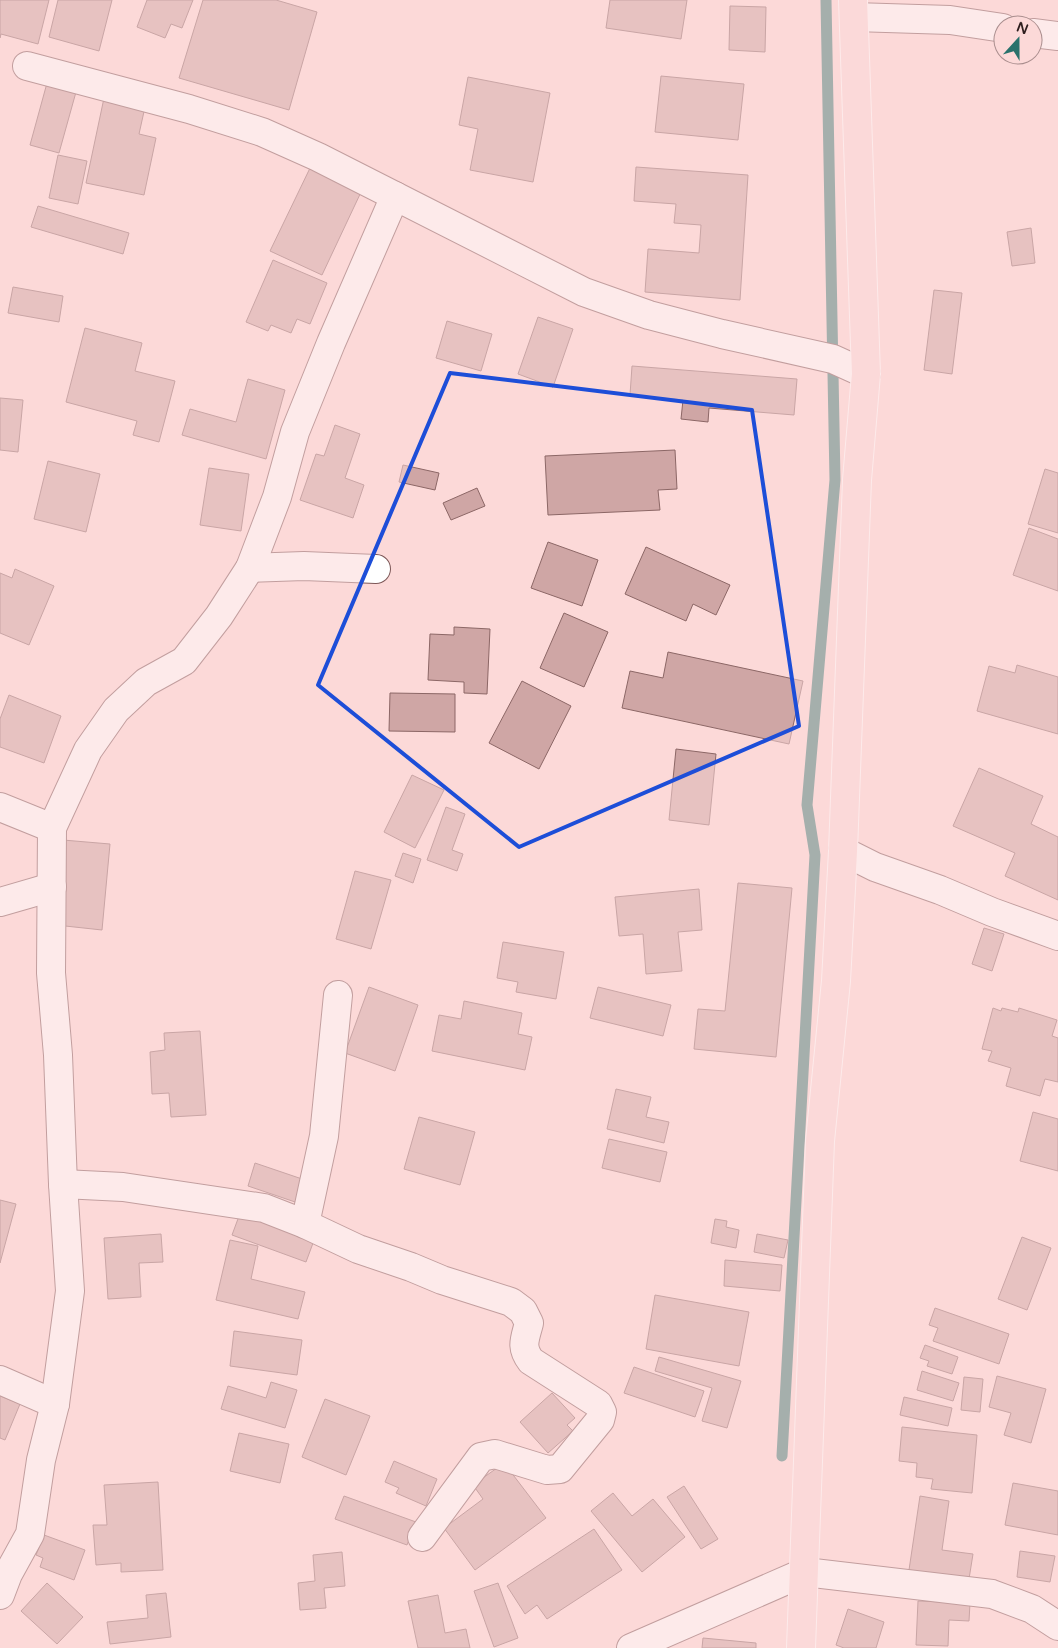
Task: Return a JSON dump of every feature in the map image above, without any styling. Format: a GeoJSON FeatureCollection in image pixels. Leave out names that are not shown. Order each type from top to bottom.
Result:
{"type":"FeatureCollection","features":[{"type":"Feature","properties":{"kind":"main road"},"geometry":{"type":"LineString","coordinates":[[801,1648],[820,1141],[836,981],[843,851],[856,480],[866,374],[853,9]]}},
{"type":"Feature","properties":{"kind":"street"},"geometry":{"type":"LineString","coordinates":[[853,9],[993,26]]}},
{"type":"Feature","properties":{"kind":"street"},"geometry":{"type":"LineString","coordinates":[[1043,34],[1058,36]]}},
{"type":"Feature","properties":{"kind":"street"},"geometry":{"type":"LineString","coordinates":[[27,66],[189,109],[262,132],[395,196],[584,292],[649,315],[722,334],[833,359],[866,374]]}},
{"type":"Feature","properties":{"kind":"street"},"geometry":{"type":"LineString","coordinates":[[0,1595],[8,1574],[30,1534],[42,1460],[55,1404],[70,1291],[63,1184],[58,1055],[51,974],[52,828],[88,750],[116,710],[146,682],[184,661],[219,616],[250,568],[277,497],[296,432],[331,343],[395,196]]}},
{"type":"Feature","properties":{"kind":"street"},"geometry":{"type":"LineString","coordinates":[[250,568],[304,566],[376,569]]}},
{"type":"Feature","properties":{"kind":"street"},"geometry":{"type":"LineString","coordinates":[[0,808],[52,828]]}},
{"type":"Feature","properties":{"kind":"street"},"geometry":{"type":"LineString","coordinates":[[843,851],[875,867],[1058,936]]}},
{"type":"Feature","properties":{"kind":"street"},"geometry":{"type":"LineString","coordinates":[[0,902],[52,887]]}},
{"type":"Feature","properties":{"kind":"street"},"geometry":{"type":"LineString","coordinates":[[305,1224],[324,1136],[338,995]]}},
{"type":"Feature","properties":{"kind":"street"},"geometry":{"type":"LineString","coordinates":[[63,1184],[122,1187],[264,1208],[305,1224],[358,1249],[442,1280],[511,1302],[523,1311],[529,1323],[524,1341],[524,1352],[531,1361],[598,1404],[602,1412],[600,1420],[560,1470],[547,1470],[495,1454],[482,1457],[422,1537]]}},
{"type":"Feature","properties":{"kind":"street"},"geometry":{"type":"LineString","coordinates":[[0,1380],[55,1404]]}},
{"type":"Feature","properties":{"kind":"street"},"geometry":{"type":"LineString","coordinates":[[631,1648],[805,1572],[992,1594],[1032,1608],[1058,1626]]}},
{"type":"Feature","properties":{"kind":"highlighted area"},"geometry":{"type":"Polygon","coordinates":[[[450,373],[752,410],[799,726],[519,847],[318,685],[450,373]]]}},
{"type":"Feature","properties":{"kind":"building"},"geometry":{"type":"Polygon","coordinates":[[[0,0],[49,0],[38,44],[1,34],[0,38],[0,0]]]}},
{"type":"Feature","properties":{"kind":"building"},"geometry":{"type":"Polygon","coordinates":[[[58,0],[112,0],[99,51],[49,37],[58,0]]]}},
{"type":"Feature","properties":{"kind":"building"},"geometry":{"type":"Polygon","coordinates":[[[147,0],[193,0],[182,28],[171,24],[165,38],[137,27],[147,0]]]}},
{"type":"Feature","properties":{"kind":"building"},"geometry":{"type":"Polygon","coordinates":[[[203,0],[276,0],[317,12],[289,110],[179,78],[203,0]]]}},
{"type":"Feature","properties":{"kind":"building"},"geometry":{"type":"Polygon","coordinates":[[[610,0],[687,0],[681,39],[606,28],[610,0]]]}},
{"type":"Feature","properties":{"kind":"building"},"geometry":{"type":"Polygon","coordinates":[[[730,6],[766,7],[765,52],[729,50],[730,6]]]}},
{"type":"Feature","properties":{"kind":"building"},"geometry":{"type":"Polygon","coordinates":[[[661,76],[744,84],[738,140],[655,132],[661,76]]]}},
{"type":"Feature","properties":{"kind":"building"},"geometry":{"type":"Polygon","coordinates":[[[468,77],[550,93],[533,182],[470,170],[478,129],[459,125],[468,77]]]}},
{"type":"Feature","properties":{"kind":"building"},"geometry":{"type":"Polygon","coordinates":[[[47,83],[76,92],[59,153],[30,145],[47,83]]]}},
{"type":"Feature","properties":{"kind":"building"},"geometry":{"type":"Polygon","coordinates":[[[104,98],[145,107],[139,134],[156,138],[144,195],[86,183],[104,98]]]}},
{"type":"Feature","properties":{"kind":"building"},"geometry":{"type":"Polygon","coordinates":[[[58,155],[87,161],[78,204],[49,198],[58,155]]]}},
{"type":"Feature","properties":{"kind":"building"},"geometry":{"type":"Polygon","coordinates":[[[311,166],[362,190],[322,275],[270,251],[311,166]]]}},
{"type":"Feature","properties":{"kind":"building"},"geometry":{"type":"Polygon","coordinates":[[[636,167],[748,175],[740,300],[645,292],[648,249],[699,253],[701,225],[674,223],[676,204],[634,201],[636,167]]]}},
{"type":"Feature","properties":{"kind":"building"},"geometry":{"type":"Polygon","coordinates":[[[38,206],[129,233],[123,254],[31,227],[38,206]]]}},
{"type":"Feature","properties":{"kind":"building"},"geometry":{"type":"Polygon","coordinates":[[[1031,228],[1035,263],[1012,266],[1007,232],[1031,228]]]}},
{"type":"Feature","properties":{"kind":"building"},"geometry":{"type":"Polygon","coordinates":[[[273,260],[327,283],[310,324],[297,319],[291,333],[271,325],[268,331],[246,322],[273,260]]]}},
{"type":"Feature","properties":{"kind":"building"},"geometry":{"type":"Polygon","coordinates":[[[13,287],[63,296],[59,322],[8,313],[13,287]]]}},
{"type":"Feature","properties":{"kind":"building"},"geometry":{"type":"Polygon","coordinates":[[[934,290],[962,293],[952,374],[924,370],[934,290]]]}},
{"type":"Feature","properties":{"kind":"building"},"geometry":{"type":"Polygon","coordinates":[[[538,317],[573,329],[553,387],[518,374],[538,317]]]}},
{"type":"Feature","properties":{"kind":"building"},"geometry":{"type":"Polygon","coordinates":[[[447,321],[492,334],[481,371],[436,358],[447,321]]]}},
{"type":"Feature","properties":{"kind":"building"},"geometry":{"type":"Polygon","coordinates":[[[85,328],[142,343],[135,371],[175,381],[159,442],[133,435],[137,421],[66,402],[85,328]]]}},
{"type":"Feature","properties":{"kind":"building"},"geometry":{"type":"Polygon","coordinates":[[[632,366],[797,379],[794,415],[709,408],[708,422],[681,419],[683,400],[630,395],[632,366]]]}},
{"type":"Feature","properties":{"kind":"building"},"geometry":{"type":"Polygon","coordinates":[[[248,379],[285,390],[266,459],[182,435],[190,409],[236,422],[248,379]]]}},
{"type":"Feature","properties":{"kind":"building"},"geometry":{"type":"Polygon","coordinates":[[[0,398],[23,400],[18,452],[0,450],[0,398]]]}},
{"type":"Feature","properties":{"kind":"building"},"geometry":{"type":"Polygon","coordinates":[[[335,425],[360,434],[345,478],[364,485],[353,518],[300,500],[316,454],[324,456],[335,425]]]}},
{"type":"Feature","properties":{"kind":"building"},"geometry":{"type":"Polygon","coordinates":[[[675,450],[677,489],[658,490],[660,510],[548,515],[545,456],[675,450]]]}},
{"type":"Feature","properties":{"kind":"building"},"geometry":{"type":"Polygon","coordinates":[[[48,461],[100,474],[86,532],[34,519],[48,461]]]}},
{"type":"Feature","properties":{"kind":"building"},"geometry":{"type":"Polygon","coordinates":[[[403,465],[439,473],[435,490],[399,482],[403,465]]]}},
{"type":"Feature","properties":{"kind":"building"},"geometry":{"type":"Polygon","coordinates":[[[209,468],[249,474],[241,531],[200,525],[209,468]]]}},
{"type":"Feature","properties":{"kind":"building"},"geometry":{"type":"Polygon","coordinates":[[[1045,469],[1058,473],[1058,533],[1028,524],[1045,469]]]}},
{"type":"Feature","properties":{"kind":"building"},"geometry":{"type":"Polygon","coordinates":[[[477,488],[485,506],[451,520],[443,503],[477,488]]]}},
{"type":"Feature","properties":{"kind":"building"},"geometry":{"type":"Polygon","coordinates":[[[1029,528],[1058,539],[1058,591],[1013,575],[1029,528]]]}},
{"type":"Feature","properties":{"kind":"building"},"geometry":{"type":"Polygon","coordinates":[[[548,542],[598,560],[582,606],[531,588],[548,542]]]}},
{"type":"Feature","properties":{"kind":"building"},"geometry":{"type":"Polygon","coordinates":[[[646,547],[730,585],[716,615],[693,604],[686,621],[625,594],[646,547]]]}},
{"type":"Feature","properties":{"kind":"building"},"geometry":{"type":"Polygon","coordinates":[[[15,569],[54,586],[29,645],[0,633],[0,573],[12,578],[15,569]]]}},
{"type":"Feature","properties":{"kind":"building"},"geometry":{"type":"Polygon","coordinates":[[[564,613],[608,632],[584,687],[540,668],[564,613]]]}},
{"type":"Feature","properties":{"kind":"building"},"geometry":{"type":"Polygon","coordinates":[[[454,627],[490,629],[487,694],[464,693],[464,682],[428,680],[430,634],[454,635],[454,627]]]}},
{"type":"Feature","properties":{"kind":"building"},"geometry":{"type":"Polygon","coordinates":[[[668,652],[803,681],[789,744],[622,708],[630,671],[663,678],[668,652]]]}},
{"type":"Feature","properties":{"kind":"building"},"geometry":{"type":"Polygon","coordinates":[[[1017,665],[1058,677],[1058,734],[977,711],[989,666],[1015,673],[1017,665]]]}},
{"type":"Feature","properties":{"kind":"building"},"geometry":{"type":"Polygon","coordinates":[[[522,681],[571,706],[539,769],[489,743],[522,681]]]}},
{"type":"Feature","properties":{"kind":"building"},"geometry":{"type":"Polygon","coordinates":[[[390,693],[455,694],[455,732],[389,731],[390,693]]]}},
{"type":"Feature","properties":{"kind":"building"},"geometry":{"type":"Polygon","coordinates":[[[9,695],[61,716],[44,763],[0,747],[0,719],[9,695]]]}},
{"type":"Feature","properties":{"kind":"building"},"geometry":{"type":"Polygon","coordinates":[[[676,749],[716,754],[709,825],[669,820],[676,749]]]}},
{"type":"Feature","properties":{"kind":"building"},"geometry":{"type":"Polygon","coordinates":[[[979,768],[1043,796],[1031,824],[1058,837],[1058,900],[1005,876],[1015,853],[953,826],[979,768]]]}},
{"type":"Feature","properties":{"kind":"building"},"geometry":{"type":"Polygon","coordinates":[[[412,775],[444,790],[415,848],[384,832],[412,775]]]}},
{"type":"Feature","properties":{"kind":"building"},"geometry":{"type":"Polygon","coordinates":[[[446,807],[465,814],[452,850],[463,854],[457,871],[427,860],[446,807]]]}},
{"type":"Feature","properties":{"kind":"building"},"geometry":{"type":"Polygon","coordinates":[[[63,840],[110,844],[102,930],[56,925],[63,840]]]}},
{"type":"Feature","properties":{"kind":"building"},"geometry":{"type":"Polygon","coordinates":[[[403,853],[421,859],[413,883],[395,876],[403,853]]]}},
{"type":"Feature","properties":{"kind":"building"},"geometry":{"type":"Polygon","coordinates":[[[355,871],[391,880],[371,949],[336,939],[355,871]]]}},
{"type":"Feature","properties":{"kind":"building"},"geometry":{"type":"Polygon","coordinates":[[[738,883],[792,888],[776,1057],[694,1049],[698,1009],[725,1011],[738,883]]]}},
{"type":"Feature","properties":{"kind":"building"},"geometry":{"type":"Polygon","coordinates":[[[699,889],[702,930],[678,932],[682,971],[646,974],[643,934],[619,936],[615,897],[699,889]]]}},
{"type":"Feature","properties":{"kind":"building"},"geometry":{"type":"Polygon","coordinates":[[[984,928],[1004,934],[992,971],[972,964],[984,928]]]}},
{"type":"Feature","properties":{"kind":"building"},"geometry":{"type":"Polygon","coordinates":[[[503,942],[564,952],[556,999],[516,992],[518,982],[497,978],[503,942]]]}},
{"type":"Feature","properties":{"kind":"building"},"geometry":{"type":"Polygon","coordinates":[[[369,987],[418,1005],[395,1071],[345,1053],[369,987]]]}},
{"type":"Feature","properties":{"kind":"building"},"geometry":{"type":"Polygon","coordinates":[[[598,987],[671,1005],[663,1036],[590,1018],[598,987]]]}},
{"type":"Feature","properties":{"kind":"building"},"geometry":{"type":"Polygon","coordinates":[[[464,1001],[522,1013],[518,1034],[532,1037],[525,1070],[432,1051],[439,1015],[461,1019],[464,1001]]]}},
{"type":"Feature","properties":{"kind":"building"},"geometry":{"type":"Polygon","coordinates":[[[993,1008],[1001,1011],[1002,1008],[1018,1012],[1019,1008],[1057,1020],[1052,1036],[1058,1038],[1058,1082],[1045,1079],[1040,1096],[1006,1086],[1011,1068],[988,1061],[992,1051],[982,1049],[993,1008]]]}},
{"type":"Feature","properties":{"kind":"building"},"geometry":{"type":"Polygon","coordinates":[[[200,1031],[206,1115],[171,1117],[169,1093],[152,1094],[150,1052],[165,1050],[164,1033],[200,1031]]]}},
{"type":"Feature","properties":{"kind":"building"},"geometry":{"type":"Polygon","coordinates":[[[616,1089],[651,1097],[646,1117],[669,1122],[664,1143],[607,1129],[616,1089]]]}},
{"type":"Feature","properties":{"kind":"building"},"geometry":{"type":"Polygon","coordinates":[[[1033,1112],[1058,1119],[1058,1171],[1020,1161],[1033,1112]]]}},
{"type":"Feature","properties":{"kind":"building"},"geometry":{"type":"Polygon","coordinates":[[[419,1117],[475,1132],[460,1185],[404,1169],[419,1117]]]}},
{"type":"Feature","properties":{"kind":"building"},"geometry":{"type":"Polygon","coordinates":[[[609,1139],[667,1152],[660,1182],[602,1168],[609,1139]]]}},
{"type":"Feature","properties":{"kind":"building"},"geometry":{"type":"Polygon","coordinates":[[[255,1163],[308,1181],[301,1204],[248,1186],[255,1163]]]}},
{"type":"Feature","properties":{"kind":"building"},"geometry":{"type":"Polygon","coordinates":[[[0,1200],[16,1204],[0,1263],[0,1200]]]}},
{"type":"Feature","properties":{"kind":"building"},"geometry":{"type":"Polygon","coordinates":[[[242,1208],[316,1235],[306,1262],[232,1235],[242,1208]]]}},
{"type":"Feature","properties":{"kind":"building"},"geometry":{"type":"Polygon","coordinates":[[[715,1219],[727,1221],[726,1227],[739,1230],[736,1248],[711,1243],[715,1219]]]}},
{"type":"Feature","properties":{"kind":"building"},"geometry":{"type":"Polygon","coordinates":[[[161,1234],[163,1262],[139,1263],[141,1297],[108,1299],[104,1238],[161,1234]]]}},
{"type":"Feature","properties":{"kind":"building"},"geometry":{"type":"Polygon","coordinates":[[[757,1234],[788,1240],[784,1258],[754,1252],[757,1234]]]}},
{"type":"Feature","properties":{"kind":"building"},"geometry":{"type":"Polygon","coordinates":[[[1022,1237],[1051,1248],[1027,1310],[998,1299],[1022,1237]]]}},
{"type":"Feature","properties":{"kind":"building"},"geometry":{"type":"Polygon","coordinates":[[[230,1240],[258,1246],[251,1279],[305,1292],[298,1319],[216,1300],[230,1240]]]}},
{"type":"Feature","properties":{"kind":"building"},"geometry":{"type":"Polygon","coordinates":[[[725,1260],[782,1265],[780,1291],[724,1286],[725,1260]]]}},
{"type":"Feature","properties":{"kind":"building"},"geometry":{"type":"Polygon","coordinates":[[[655,1295],[749,1312],[739,1366],[646,1349],[655,1295]]]}},
{"type":"Feature","properties":{"kind":"building"},"geometry":{"type":"Polygon","coordinates":[[[935,1308],[1009,1334],[999,1364],[933,1341],[938,1328],[929,1325],[935,1308]]]}},
{"type":"Feature","properties":{"kind":"building"},"geometry":{"type":"Polygon","coordinates":[[[234,1331],[302,1340],[297,1375],[230,1366],[234,1331]]]}},
{"type":"Feature","properties":{"kind":"building"},"geometry":{"type":"Polygon","coordinates":[[[925,1345],[958,1357],[952,1374],[927,1366],[929,1361],[920,1358],[925,1345]]]}},
{"type":"Feature","properties":{"kind":"building"},"geometry":{"type":"Polygon","coordinates":[[[659,1357],[741,1381],[727,1428],[702,1421],[712,1388],[655,1371],[659,1357]]]}},
{"type":"Feature","properties":{"kind":"building"},"geometry":{"type":"Polygon","coordinates":[[[634,1367],[704,1391],[695,1417],[624,1393],[634,1367]]]}},
{"type":"Feature","properties":{"kind":"building"},"geometry":{"type":"Polygon","coordinates":[[[922,1371],[959,1383],[953,1401],[917,1390],[922,1371]]]}},
{"type":"Feature","properties":{"kind":"building"},"geometry":{"type":"Polygon","coordinates":[[[997,1376],[1046,1389],[1031,1443],[1004,1435],[1011,1413],[989,1407],[997,1376]]]}},
{"type":"Feature","properties":{"kind":"building"},"geometry":{"type":"Polygon","coordinates":[[[964,1377],[983,1379],[980,1412],[961,1410],[964,1377]]]}},
{"type":"Feature","properties":{"kind":"building"},"geometry":{"type":"Polygon","coordinates":[[[271,1382],[297,1390],[285,1428],[221,1409],[228,1386],[266,1398],[271,1382]]]}},
{"type":"Feature","properties":{"kind":"building"},"geometry":{"type":"Polygon","coordinates":[[[552,1393],[575,1418],[567,1425],[573,1431],[548,1453],[520,1422],[552,1393]]]}},
{"type":"Feature","properties":{"kind":"building"},"geometry":{"type":"Polygon","coordinates":[[[0,1396],[20,1404],[5,1440],[0,1438],[0,1396]]]}},
{"type":"Feature","properties":{"kind":"building"},"geometry":{"type":"Polygon","coordinates":[[[904,1397],[952,1408],[948,1426],[900,1415],[904,1397]]]}},
{"type":"Feature","properties":{"kind":"building"},"geometry":{"type":"Polygon","coordinates":[[[325,1399],[370,1416],[346,1475],[302,1457],[325,1399]]]}},
{"type":"Feature","properties":{"kind":"building"},"geometry":{"type":"Polygon","coordinates":[[[902,1427],[977,1435],[972,1493],[931,1489],[933,1479],[916,1477],[917,1463],[899,1461],[902,1427]]]}},
{"type":"Feature","properties":{"kind":"building"},"geometry":{"type":"Polygon","coordinates":[[[239,1433],[289,1444],[280,1483],[230,1471],[239,1433]]]}},
{"type":"Feature","properties":{"kind":"building"},"geometry":{"type":"Polygon","coordinates":[[[394,1461],[437,1479],[426,1506],[396,1493],[399,1488],[385,1482],[394,1461]]]}},
{"type":"Feature","properties":{"kind":"building"},"geometry":{"type":"Polygon","coordinates":[[[504,1463],[546,1518],[475,1570],[444,1528],[483,1499],[473,1485],[504,1463]]]}},
{"type":"Feature","properties":{"kind":"building"},"geometry":{"type":"Polygon","coordinates":[[[158,1482],[163,1570],[121,1572],[121,1563],[96,1565],[93,1525],[107,1525],[104,1485],[158,1482]]]}},
{"type":"Feature","properties":{"kind":"building"},"geometry":{"type":"Polygon","coordinates":[[[1013,1483],[1058,1491],[1058,1535],[1005,1525],[1013,1483]]]}},
{"type":"Feature","properties":{"kind":"building"},"geometry":{"type":"Polygon","coordinates":[[[684,1486],[718,1539],[701,1549],[667,1497],[684,1486]]]}},
{"type":"Feature","properties":{"kind":"building"},"geometry":{"type":"Polygon","coordinates":[[[613,1493],[632,1516],[653,1499],[685,1537],[642,1572],[591,1511],[613,1493]]]}},
{"type":"Feature","properties":{"kind":"building"},"geometry":{"type":"Polygon","coordinates":[[[344,1496],[416,1522],[407,1545],[335,1519],[344,1496]]]}},
{"type":"Feature","properties":{"kind":"building"},"geometry":{"type":"Polygon","coordinates":[[[920,1496],[949,1501],[942,1550],[973,1554],[969,1579],[909,1570],[920,1496]]]}},
{"type":"Feature","properties":{"kind":"building"},"geometry":{"type":"Polygon","coordinates":[[[594,1529],[622,1570],[547,1619],[537,1605],[525,1614],[507,1586],[594,1529]]]}},
{"type":"Feature","properties":{"kind":"building"},"geometry":{"type":"Polygon","coordinates":[[[44,1535],[85,1550],[74,1580],[40,1567],[43,1558],[36,1555],[44,1535]]]}},
{"type":"Feature","properties":{"kind":"building"},"geometry":{"type":"Polygon","coordinates":[[[1020,1551],[1055,1556],[1050,1582],[1017,1577],[1020,1551]]]}},
{"type":"Feature","properties":{"kind":"building"},"geometry":{"type":"Polygon","coordinates":[[[342,1552],[345,1586],[324,1588],[326,1608],[300,1610],[298,1583],[315,1581],[313,1555],[342,1552]]]}},
{"type":"Feature","properties":{"kind":"building"},"geometry":{"type":"Polygon","coordinates":[[[47,1583],[83,1617],[57,1644],[21,1611],[47,1583]]]}},
{"type":"Feature","properties":{"kind":"building"},"geometry":{"type":"Polygon","coordinates":[[[498,1583],[518,1638],[494,1647],[474,1591],[498,1583]]]}},
{"type":"Feature","properties":{"kind":"building"},"geometry":{"type":"Polygon","coordinates":[[[166,1593],[171,1637],[110,1644],[107,1622],[148,1618],[146,1595],[166,1593]]]}},
{"type":"Feature","properties":{"kind":"building"},"geometry":{"type":"Polygon","coordinates":[[[438,1595],[445,1633],[466,1629],[470,1648],[418,1648],[408,1601],[438,1595]]]}},
{"type":"Feature","properties":{"kind":"building"},"geometry":{"type":"Polygon","coordinates":[[[918,1601],[970,1603],[969,1621],[949,1620],[948,1646],[916,1645],[918,1601]]]}},
{"type":"Feature","properties":{"kind":"building"},"geometry":{"type":"Polygon","coordinates":[[[848,1609],[884,1622],[876,1648],[844,1648],[836,1645],[848,1609]]]}},
{"type":"Feature","properties":{"kind":"building"},"geometry":{"type":"Polygon","coordinates":[[[703,1638],[756,1643],[756,1648],[702,1648],[703,1638]]]}},
{"type":"Feature","properties":{"kind":"waterway"},"geometry":{"type":"LineString","coordinates":[[782,1456],[815,855],[807,805],[835,480],[826,0]]}}]}
